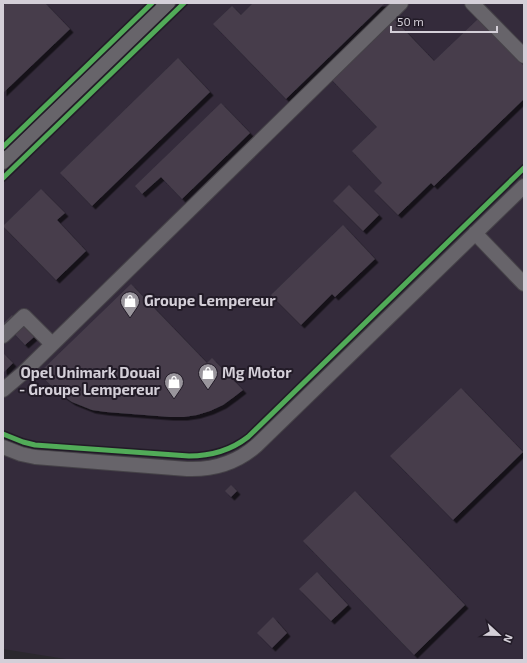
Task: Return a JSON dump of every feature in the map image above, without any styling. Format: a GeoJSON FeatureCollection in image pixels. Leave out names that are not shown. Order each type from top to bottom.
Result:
{"type":"FeatureCollection","features":[{"type":"Feature","properties":{"kind":"street"},"geometry":{"type":"LineString","coordinates":[[3,162],[168,3]]}},
{"type":"Feature","properties":{"kind":"street"},"geometry":{"type":"LineString","coordinates":[[3,390],[401,3]]}},
{"type":"Feature","properties":{"kind":"street"},"geometry":{"type":"LineString","coordinates":[[472,3],[524,56]]}},
{"type":"Feature","properties":{"kind":"street"},"geometry":{"type":"LineString","coordinates":[[3,447],[21,454],[35,457],[186,469],[207,468],[238,459],[257,446],[524,186]]}},
{"type":"Feature","properties":{"kind":"street"},"geometry":{"type":"LineString","coordinates":[[475,233],[524,284]]}},
{"type":"Feature","properties":{"kind":"street"},"geometry":{"type":"LineString","coordinates":[[3,336],[24,316],[52,344]]}},
{"type":"Feature","properties":{"kind":"shaded area"},"geometry":{"type":"Polygon","coordinates":[[[3,3],[524,3],[524,660],[72,660],[3,649],[3,3]]]}},
{"type":"Feature","properties":{"kind":"building"},"geometry":{"type":"Polygon","coordinates":[[[6,3],[45,3],[70,29],[3,93],[3,6],[6,3]]]}},
{"type":"Feature","properties":{"kind":"building"},"geometry":{"type":"Polygon","coordinates":[[[253,3],[385,3],[286,99],[213,24],[232,6],[241,15],[253,3]]]}},
{"type":"Feature","properties":{"kind":"building"},"geometry":{"type":"Polygon","coordinates":[[[392,17],[434,61],[478,19],[524,66],[524,99],[434,186],[431,183],[398,215],[374,191],[382,183],[352,151],[377,127],[329,77],[392,17]]]}},
{"type":"Feature","properties":{"kind":"building"},"geometry":{"type":"Polygon","coordinates":[[[178,58],[210,92],[92,206],[60,173],[178,58]]]}},
{"type":"Feature","properties":{"kind":"building"},"geometry":{"type":"Polygon","coordinates":[[[221,103],[250,133],[182,199],[161,177],[142,194],[135,186],[221,103]]]}},
{"type":"Feature","properties":{"kind":"building"},"geometry":{"type":"Polygon","coordinates":[[[349,185],[379,215],[363,231],[333,201],[349,185]]]}},
{"type":"Feature","properties":{"kind":"building"},"geometry":{"type":"Polygon","coordinates":[[[41,189],[65,213],[57,220],[86,251],[56,280],[3,226],[41,189]]]}},
{"type":"Feature","properties":{"kind":"building"},"geometry":{"type":"Polygon","coordinates":[[[343,225],[375,259],[335,297],[332,294],[301,325],[271,295],[343,225]]]}},
{"type":"Feature","properties":{"kind":"building","name":"Groupe Lempereur"},"geometry":{"type":"Polygon","coordinates":[[[131,284],[207,363],[212,358],[243,390],[223,405],[210,411],[184,417],[92,410],[72,402],[56,391],[39,373],[131,284]]]}},
{"type":"Feature","properties":{"kind":"building"},"geometry":{"type":"Polygon","coordinates":[[[12,315],[34,337],[25,345],[4,323],[12,315]]]}},
{"type":"Feature","properties":{"kind":"building"},"geometry":{"type":"Polygon","coordinates":[[[3,353],[13,363],[4,372],[3,370],[3,353]]]}},
{"type":"Feature","properties":{"kind":"building"},"geometry":{"type":"Polygon","coordinates":[[[461,388],[523,452],[453,520],[390,456],[461,388]]]}},
{"type":"Feature","properties":{"kind":"building"},"geometry":{"type":"Polygon","coordinates":[[[231,485],[237,491],[231,497],[225,491],[231,485]]]}},
{"type":"Feature","properties":{"kind":"building"},"geometry":{"type":"Polygon","coordinates":[[[355,491],[465,605],[414,655],[303,541],[355,491]]]}},
{"type":"Feature","properties":{"kind":"building"},"geometry":{"type":"Polygon","coordinates":[[[317,572],[348,605],[331,621],[299,589],[317,572]]]}},
{"type":"Feature","properties":{"kind":"building"},"geometry":{"type":"Polygon","coordinates":[[[273,617],[287,633],[272,648],[257,633],[273,617]]]}},
{"type":"Feature","properties":{"kind":"cycle path"},"geometry":{"type":"LineString","coordinates":[[3,147],[152,3]]}},
{"type":"Feature","properties":{"kind":"cycle path"},"geometry":{"type":"LineString","coordinates":[[3,178],[184,3]]}},
{"type":"Feature","properties":{"kind":"cycle path"},"geometry":{"type":"LineString","coordinates":[[3,434],[35,445],[189,456],[213,454],[234,446],[248,437],[524,168]]}},
{"type":"Feature","properties":{"kind":"place","name":"Groupe Lempereur"},"geometry":{"type":"Point","coordinates":[130,318]}},
{"type":"Feature","properties":{"kind":"place","name":"Mg Motor"},"geometry":{"type":"Point","coordinates":[208,390]}},
{"type":"Feature","properties":{"kind":"place","name":"Opel Unimark Douai - Groupe Lempereur"},"geometry":{"type":"Point","coordinates":[174,399]}}]}
